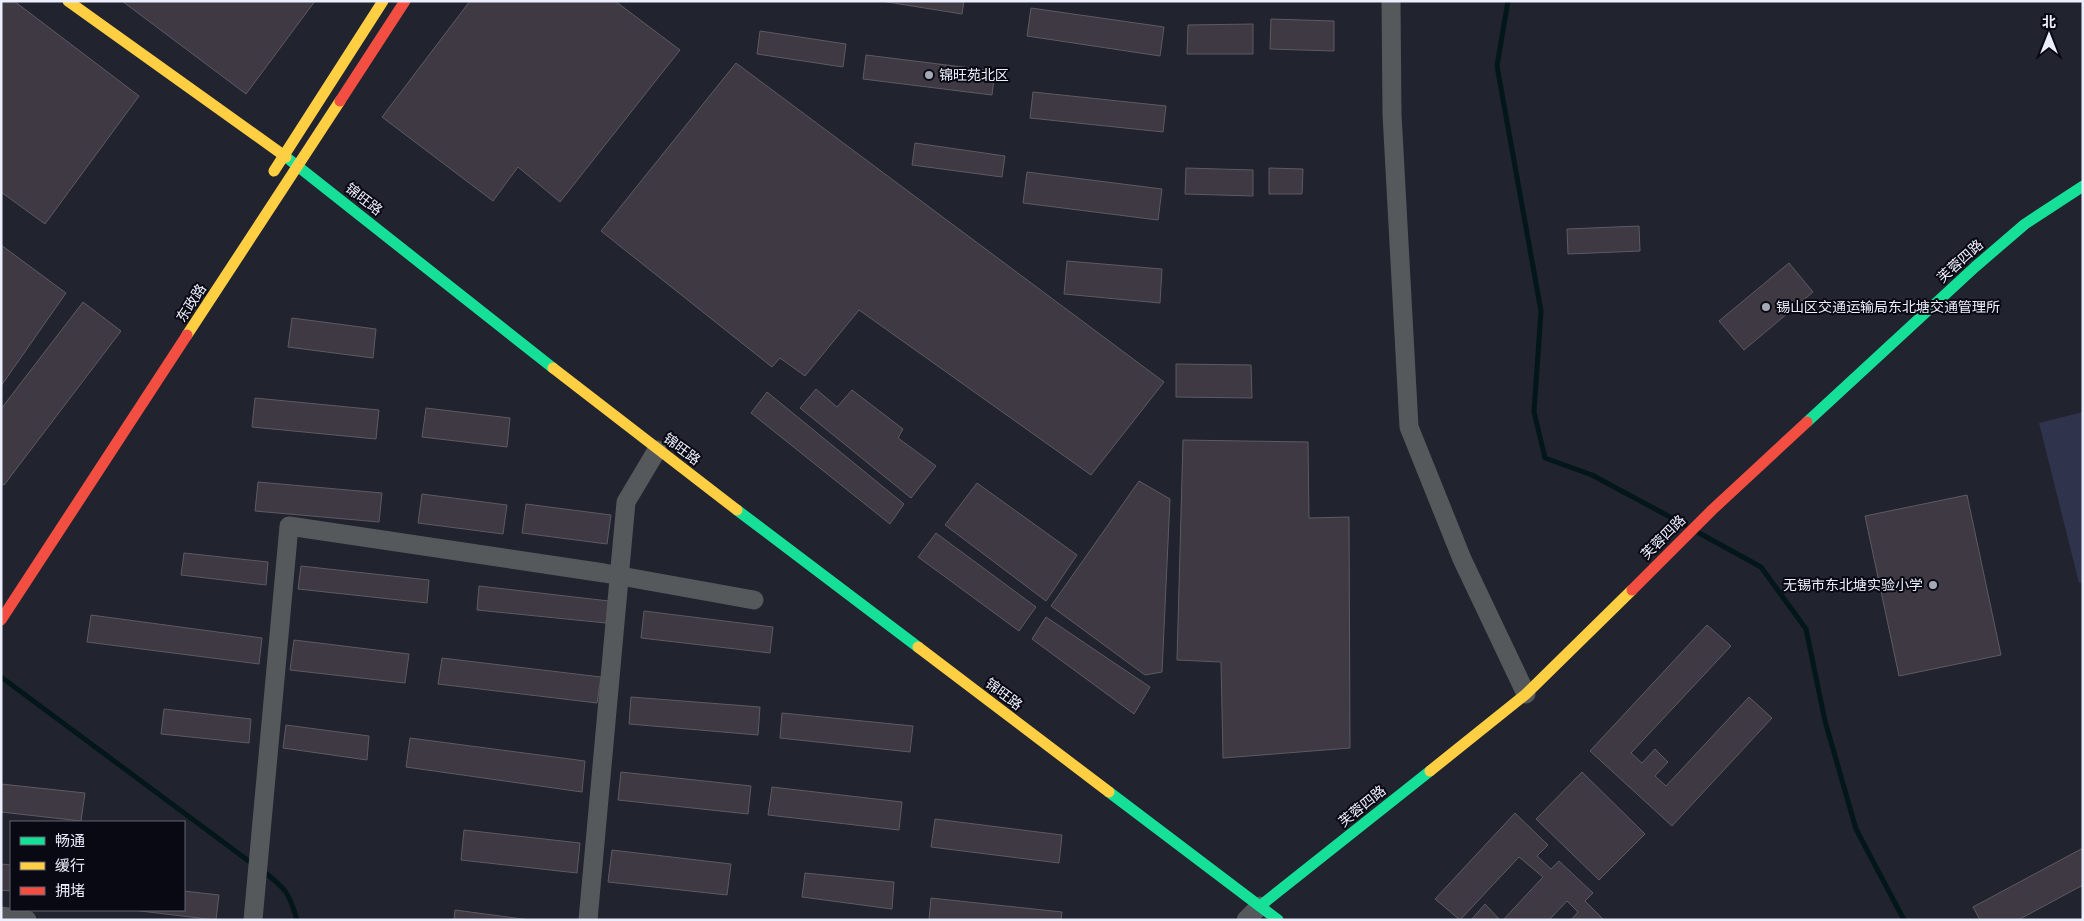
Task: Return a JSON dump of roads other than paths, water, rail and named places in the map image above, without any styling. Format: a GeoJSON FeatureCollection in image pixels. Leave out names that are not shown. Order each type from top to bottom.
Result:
{"type":"FeatureCollection","features":[{"type":"Feature","properties":{"kind":"street","name":"锦旺路"},"geometry":{"type":"LineString","coordinates":[[68,1],[298,166],[657,450],[1278,920]]}},
{"type":"Feature","properties":{"kind":"street"},"geometry":{"type":"LineString","coordinates":[[267,181],[383,1]]}},
{"type":"Feature","properties":{"kind":"street","name":"东政路"},"geometry":{"type":"LineString","coordinates":[[1,620],[405,1]]}},
{"type":"Feature","properties":{"kind":"street"},"geometry":{"type":"LineString","coordinates":[[1391,1],[1392,114],[1409,427],[1462,559],[1526,694]]}},
{"type":"Feature","properties":{"kind":"street","name":"芙蓉四路"},"geometry":{"type":"LineString","coordinates":[[1260,906],[1526,694],[1712,510],[1975,267],[2025,224],[2083,186]]}},
{"type":"Feature","properties":{"kind":"street"},"geometry":{"type":"LineString","coordinates":[[588,920],[626,502],[657,450]]}},
{"type":"Feature","properties":{"kind":"street"},"geometry":{"type":"LineString","coordinates":[[253,920],[288,526],[620,575],[754,600]]}},
{"type":"Feature","properties":{"kind":"street"},"geometry":{"type":"LineString","coordinates":[[1246,920],[1260,906]]}},
{"type":"Feature","properties":{"kind":"street"},"geometry":{"type":"LineString","coordinates":[[1,916],[27,920]]}},
{"type":"Feature","properties":{"kind":"waterway"},"geometry":{"type":"LineString","coordinates":[[1508,1],[1497,66],[1541,311],[1534,412],[1545,458],[1592,475],[1685,525]]}},
{"type":"Feature","properties":{"kind":"waterway"},"geometry":{"type":"LineString","coordinates":[[1699,533],[1761,567],[1806,629],[1825,721],[1856,829],[1904,920]]}},
{"type":"Feature","properties":{"kind":"waterway"},"geometry":{"type":"LineString","coordinates":[[1,677],[254,865]]}},
{"type":"Feature","properties":{"kind":"waterway"},"geometry":{"type":"LineString","coordinates":[[263,871],[285,891],[297,920]]}},
{"type":"Feature","properties":{"kind":"place","name":"锦旺苑北区"},"geometry":{"type":"Point","coordinates":[929,75]}},
{"type":"Feature","properties":{"kind":"place","name":"锡山区交通运输局东北塘交通管理所"},"geometry":{"type":"Point","coordinates":[1766,307]}},
{"type":"Feature","properties":{"kind":"place","name":"无锡市东北塘实验小学"},"geometry":{"type":"Point","coordinates":[1933,585]}}]}
